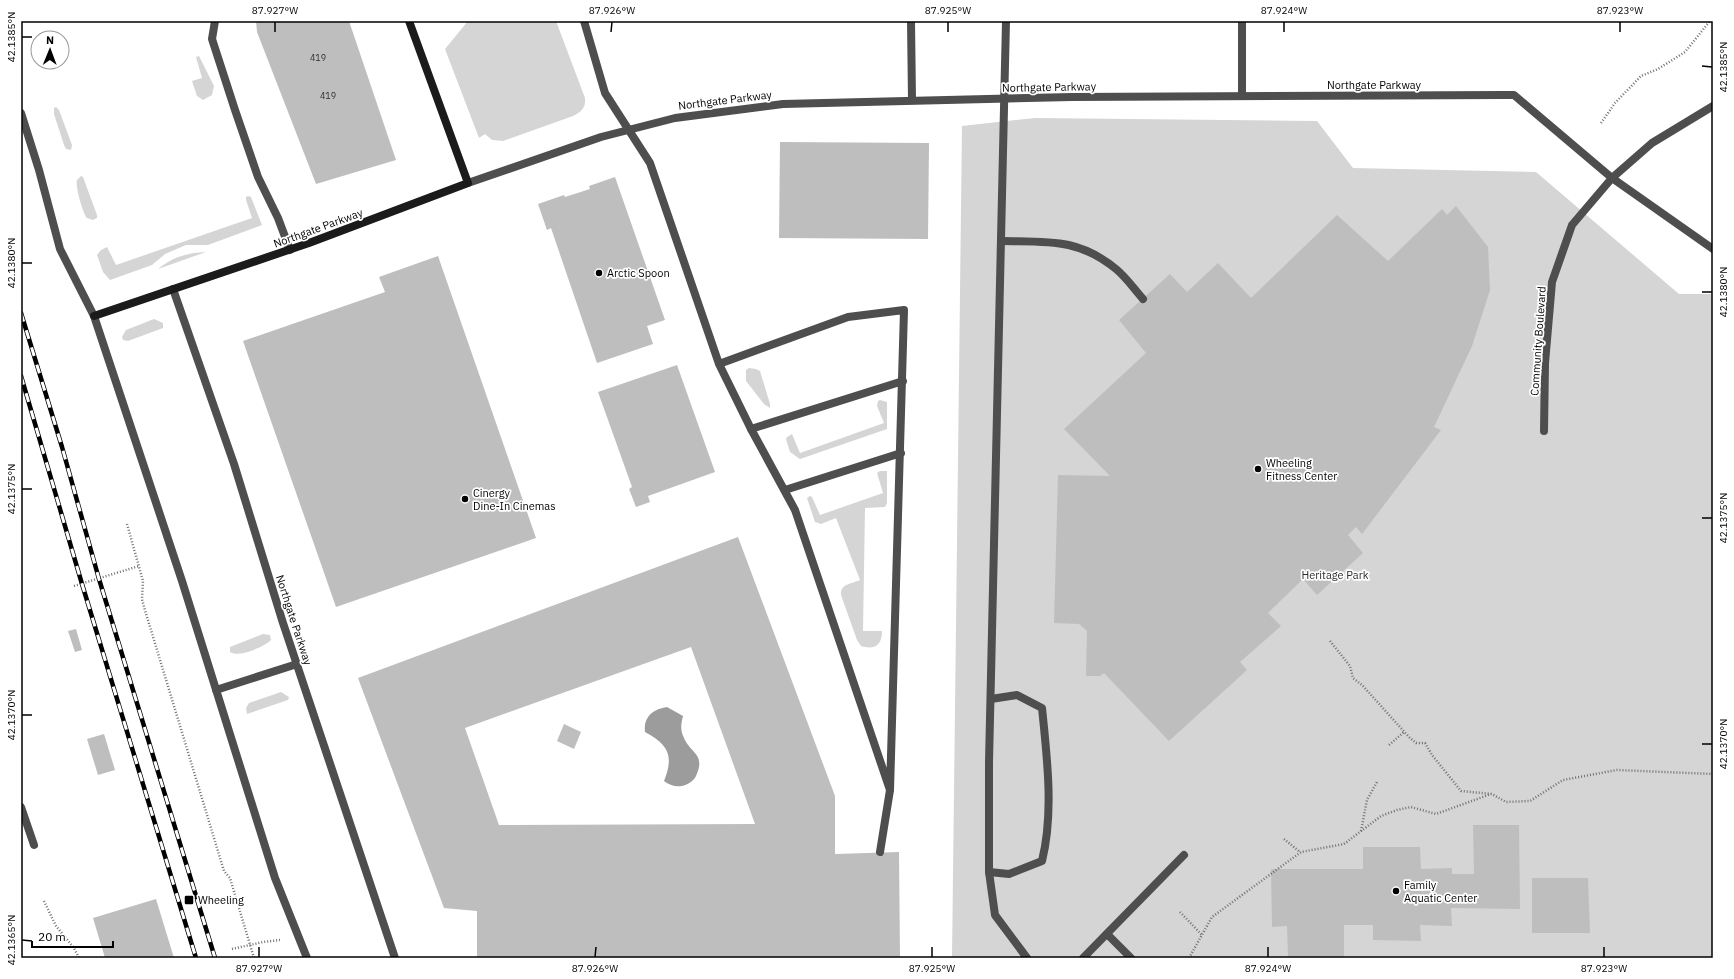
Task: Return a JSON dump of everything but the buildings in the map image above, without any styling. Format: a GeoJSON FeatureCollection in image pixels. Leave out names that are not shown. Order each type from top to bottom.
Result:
{"type":"FeatureCollection","features":[{"type":"Feature","properties":{"kind":"street"},"geometry":{"type":"LineString","coordinates":[[215,21],[212,39],[235,110],[258,177],[278,218],[290,250]]}},
{"type":"Feature","properties":{"kind":"street"},"geometry":{"type":"LineString","coordinates":[[409,21],[468,183]]}},
{"type":"Feature","properties":{"kind":"street"},"geometry":{"type":"LineString","coordinates":[[584,21],[605,93],[650,163],[719,364],[751,429],[795,510],[890,790]]}},
{"type":"Feature","properties":{"kind":"street"},"geometry":{"type":"LineString","coordinates":[[911,21],[912,100]]}},
{"type":"Feature","properties":{"kind":"street"},"geometry":{"type":"LineString","coordinates":[[1006,21],[991,699],[989,872],[995,914],[1027,958]]}},
{"type":"Feature","properties":{"kind":"street"},"geometry":{"type":"LineString","coordinates":[[1242,21],[1242,96]]}},
{"type":"Feature","properties":{"kind":"street","name":"Northgate Parkway"},"geometry":{"type":"LineString","coordinates":[[94,316],[290,250],[468,183],[601,137],[674,118],[783,104],[1079,97],[1514,95],[1612,178],[1713,249]]}},
{"type":"Feature","properties":{"kind":"street","name":"Community Boulevard"},"geometry":{"type":"LineString","coordinates":[[1544,431],[1545,363],[1552,282],[1572,224],[1612,178],[1652,143],[1713,106]]}},
{"type":"Feature","properties":{"kind":"street"},"geometry":{"type":"LineString","coordinates":[[21,113],[39,170],[60,249],[94,316],[182,581],[275,878],[306,958]]}},
{"type":"Feature","properties":{"kind":"street"},"geometry":{"type":"LineString","coordinates":[[1002,241],[1057,242],[1089,250],[1117,269],[1143,299]]}},
{"type":"Feature","properties":{"kind":"street","name":"Northgate Parkway"},"geometry":{"type":"LineString","coordinates":[[173,289],[234,464],[297,664],[395,958]]}},
{"type":"Feature","properties":{"kind":"street"},"geometry":{"type":"LineString","coordinates":[[719,364],[848,317],[904,310],[890,790],[880,852]]}},
{"type":"Feature","properties":{"kind":"street"},"geometry":{"type":"LineString","coordinates":[[751,429],[903,381]]}},
{"type":"Feature","properties":{"kind":"street"},"geometry":{"type":"LineString","coordinates":[[785,490],[901,453]]}},
{"type":"Feature","properties":{"kind":"street"},"geometry":{"type":"LineString","coordinates":[[216,690],[297,664]]}},
{"type":"Feature","properties":{"kind":"street"},"geometry":{"type":"LineString","coordinates":[[989,872],[1009,874],[1042,861],[1048,838],[1048,762],[1042,708],[1017,695],[991,699]]}},
{"type":"Feature","properties":{"kind":"street"},"geometry":{"type":"LineString","coordinates":[[21,807],[34,845]]}},
{"type":"Feature","properties":{"kind":"street"},"geometry":{"type":"LineString","coordinates":[[1083,958],[1184,855]]}},
{"type":"Feature","properties":{"kind":"street"},"geometry":{"type":"LineString","coordinates":[[1107,934],[1131,958]]}},
{"type":"Feature","properties":{"kind":"path"},"geometry":{"type":"LineString","coordinates":[[1601,123],[1615,103],[1641,76],[1658,69],[1685,52],[1710,21]]}},
{"type":"Feature","properties":{"kind":"path"},"geometry":{"type":"LineString","coordinates":[[127,524],[143,581],[142,599],[144,607],[224,871],[230,878],[254,958]]}},
{"type":"Feature","properties":{"kind":"path"},"geometry":{"type":"LineString","coordinates":[[74,586],[139,566]]}},
{"type":"Feature","properties":{"kind":"path"},"geometry":{"type":"LineString","coordinates":[[1330,641],[1350,666],[1353,678],[1363,686],[1404,732],[1416,743],[1425,743],[1432,755],[1461,791],[1492,794],[1506,802],[1530,801],[1563,780],[1617,770],[1713,774]]}},
{"type":"Feature","properties":{"kind":"path"},"geometry":{"type":"LineString","coordinates":[[1389,745],[1404,732]]}},
{"type":"Feature","properties":{"kind":"path"},"geometry":{"type":"LineString","coordinates":[[1361,832],[1367,800],[1377,782]]}},
{"type":"Feature","properties":{"kind":"path"},"geometry":{"type":"LineString","coordinates":[[1189,958],[1212,916],[1300,852],[1344,844],[1381,816],[1397,810],[1411,807],[1436,814],[1492,794]]}},
{"type":"Feature","properties":{"kind":"path"},"geometry":{"type":"LineString","coordinates":[[1284,839],[1300,852]]}},
{"type":"Feature","properties":{"kind":"path"},"geometry":{"type":"LineString","coordinates":[[44,901],[56,926],[74,948],[79,958]]}},
{"type":"Feature","properties":{"kind":"path"},"geometry":{"type":"LineString","coordinates":[[1180,912],[1202,935]]}},
{"type":"Feature","properties":{"kind":"path"},"geometry":{"type":"LineString","coordinates":[[232,949],[263,942]]}},
{"type":"Feature","properties":{"kind":"green space"},"geometry":{"type":"Polygon","coordinates":[[[468,21],[556,21],[585,98],[585,104],[582,109],[573,116],[503,141],[492,140],[485,134],[479,138],[445,49],[468,21]]]}},
{"type":"Feature","properties":{"kind":"green space"},"geometry":{"type":"Polygon","coordinates":[[[199,56],[214,86],[212,95],[203,100],[197,96],[192,81],[202,78],[196,57],[199,56]]]}},
{"type":"Feature","properties":{"kind":"green space"},"geometry":{"type":"Polygon","coordinates":[[[56,107],[59,110],[72,145],[71,150],[66,149],[64,145],[54,114],[54,108],[56,107]]]}},
{"type":"Feature","properties":{"kind":"green space","name":"Heritage Park"},"geometry":{"type":"Polygon","coordinates":[[[1035,118],[1317,121],[1353,168],[1536,172],[1679,294],[1713,294],[1713,958],[952,958],[962,126],[1035,118]]]}},
{"type":"Feature","properties":{"kind":"green space"},"geometry":{"type":"Polygon","coordinates":[[[81,176],[83,177],[97,215],[97,218],[93,220],[87,218],[85,215],[80,200],[77,180],[81,176]]]}},
{"type":"Feature","properties":{"kind":"green space"},"geometry":{"type":"Polygon","coordinates":[[[246,197],[251,197],[262,225],[208,245],[186,245],[165,254],[152,265],[110,280],[103,272],[97,255],[101,250],[107,247],[116,265],[252,218],[246,200],[246,197]]]}},
{"type":"Feature","properties":{"kind":"green space"},"geometry":{"type":"Polygon","coordinates":[[[206,252],[158,269],[169,261],[180,256],[206,252]]]}},
{"type":"Feature","properties":{"kind":"green space"},"geometry":{"type":"Polygon","coordinates":[[[154,319],[163,323],[163,328],[128,341],[123,340],[122,337],[126,330],[154,319]]]}},
{"type":"Feature","properties":{"kind":"green space"},"geometry":{"type":"Polygon","coordinates":[[[749,368],[760,371],[770,408],[764,404],[746,381],[746,370],[749,368]]]}},
{"type":"Feature","properties":{"kind":"green space"},"geometry":{"type":"Polygon","coordinates":[[[880,400],[887,402],[887,429],[800,459],[790,452],[786,439],[792,434],[800,453],[884,423],[877,406],[878,401],[880,400]]]}},
{"type":"Feature","properties":{"kind":"green space"},"geometry":{"type":"Polygon","coordinates":[[[880,471],[887,471],[887,503],[885,507],[865,508],[863,631],[882,631],[882,636],[881,640],[876,646],[866,647],[861,646],[857,640],[841,595],[841,591],[844,586],[860,580],[836,518],[821,524],[815,522],[807,498],[810,496],[812,497],[820,515],[883,493],[877,473],[880,471]]]}},
{"type":"Feature","properties":{"kind":"green space"},"geometry":{"type":"Polygon","coordinates":[[[263,634],[270,635],[271,640],[263,646],[245,653],[239,654],[230,652],[230,647],[263,634]]]}},
{"type":"Feature","properties":{"kind":"green space"},"geometry":{"type":"Polygon","coordinates":[[[281,692],[289,697],[288,700],[247,714],[246,708],[249,703],[281,692]]]}},
{"type":"Feature","properties":{"kind":"shaded area"},"geometry":{"type":"Polygon","coordinates":[[[667,707],[683,716],[681,727],[683,735],[696,755],[699,763],[699,769],[695,778],[686,785],[682,786],[668,784],[664,781],[669,765],[667,752],[660,742],[645,732],[647,718],[653,712],[667,707]]]}},
{"type":"Feature","properties":{"kind":"railway"},"geometry":{"type":"LineString","coordinates":[[21,313],[62,447],[99,579],[215,958]]}},
{"type":"Feature","properties":{"kind":"railway"},"geometry":{"type":"LineString","coordinates":[[21,376],[82,584],[196,958]]}},
{"type":"Feature","properties":{"kind":"place","name":"Arctic Spoon"},"geometry":{"type":"Point","coordinates":[599,273]}},
{"type":"Feature","properties":{"kind":"place","name":"Wheeling Fitness Center"},"geometry":{"type":"Point","coordinates":[1258,469]}},
{"type":"Feature","properties":{"kind":"place","name":"Cinergy Dine-In Cinemas"},"geometry":{"type":"Point","coordinates":[465,499]}},
{"type":"Feature","properties":{"kind":"place","name":"Family Aquatic Center"},"geometry":{"type":"Point","coordinates":[1396,891]}},
{"type":"Feature","properties":{"kind":"place","name":"Wheeling"},"geometry":{"type":"Point","coordinates":[189,900]}}]}
